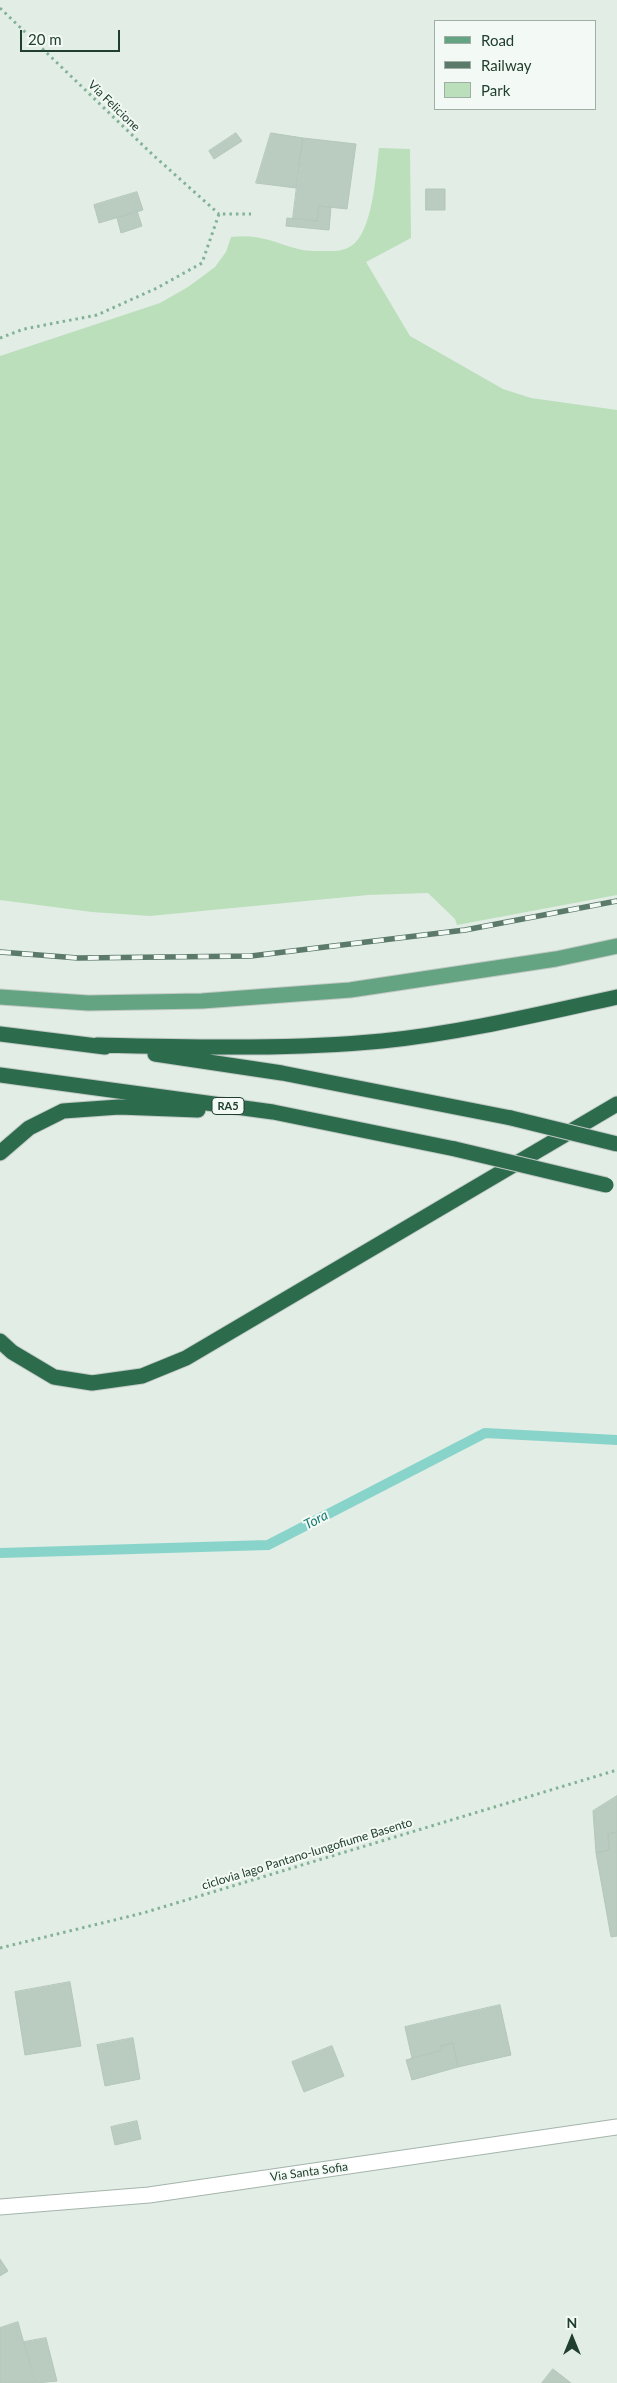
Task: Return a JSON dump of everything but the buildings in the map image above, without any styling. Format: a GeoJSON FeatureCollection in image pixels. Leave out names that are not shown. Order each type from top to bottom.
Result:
{"type":"FeatureCollection","features":[{"type":"Feature","properties":{"kind":"highway"},"geometry":{"type":"LineString","coordinates":[[97,1045],[296,1046],[383,1041],[488,1025],[617,997]]}},
{"type":"Feature","properties":{"kind":"highway"},"geometry":{"type":"LineString","coordinates":[[0,1034],[97,1045],[282,1073],[512,1118],[617,1144]]}},
{"type":"Feature","properties":{"kind":"highway","name":"RA5"},"geometry":{"type":"LineString","coordinates":[[0,1075],[273,1112],[454,1149],[611,1186]]}},
{"type":"Feature","properties":{"kind":"highway"},"geometry":{"type":"LineString","coordinates":[[0,1341],[12,1352],[54,1377],[92,1383],[142,1376],[186,1358],[617,1104]]}},
{"type":"Feature","properties":{"kind":"highway"},"geometry":{"type":"LineString","coordinates":[[0,1153],[29,1128],[64,1111],[119,1107],[273,1112]]}},
{"type":"Feature","properties":{"kind":"main road"},"geometry":{"type":"LineString","coordinates":[[0,997],[88,1003],[202,1001],[350,990],[556,959],[617,946]]}},
{"type":"Feature","properties":{"kind":"street","name":"Via Santa Sofia"},"geometry":{"type":"LineString","coordinates":[[0,2207],[149,2195],[617,2127]]}},
{"type":"Feature","properties":{"kind":"path","name":"Via Felicione"},"geometry":{"type":"LineString","coordinates":[[0,8],[153,154],[219,214]]}},
{"type":"Feature","properties":{"kind":"path"},"geometry":{"type":"LineString","coordinates":[[0,338],[24,328],[97,315],[157,288],[202,263],[219,214],[251,214]]}},
{"type":"Feature","properties":{"kind":"path","name":"ciclovia lago Pantano-lungofiume Basento"},"geometry":{"type":"LineString","coordinates":[[0,1948],[142,1913],[617,1770]]}},
{"type":"Feature","properties":{"kind":"green space"},"geometry":{"type":"Polygon","coordinates":[[[379,148],[410,149],[411,238],[366,262],[410,336],[503,389],[531,398],[617,410],[617,895],[457,925],[455,919],[428,893],[368,895],[150,916],[92,912],[0,900],[0,356],[160,303],[188,287],[215,267],[226,252],[231,237],[258,238],[307,251],[333,251],[348,248],[358,239],[369,216],[375,186],[379,148]]]}},
{"type":"Feature","properties":{"kind":"waterway","name":"Tora"},"geometry":{"type":"LineString","coordinates":[[0,1553],[268,1545],[485,1433],[617,1440]]}},
{"type":"Feature","properties":{"kind":"railway"},"geometry":{"type":"LineString","coordinates":[[0,952],[78,958],[251,956],[465,930],[617,901]]}}]}
